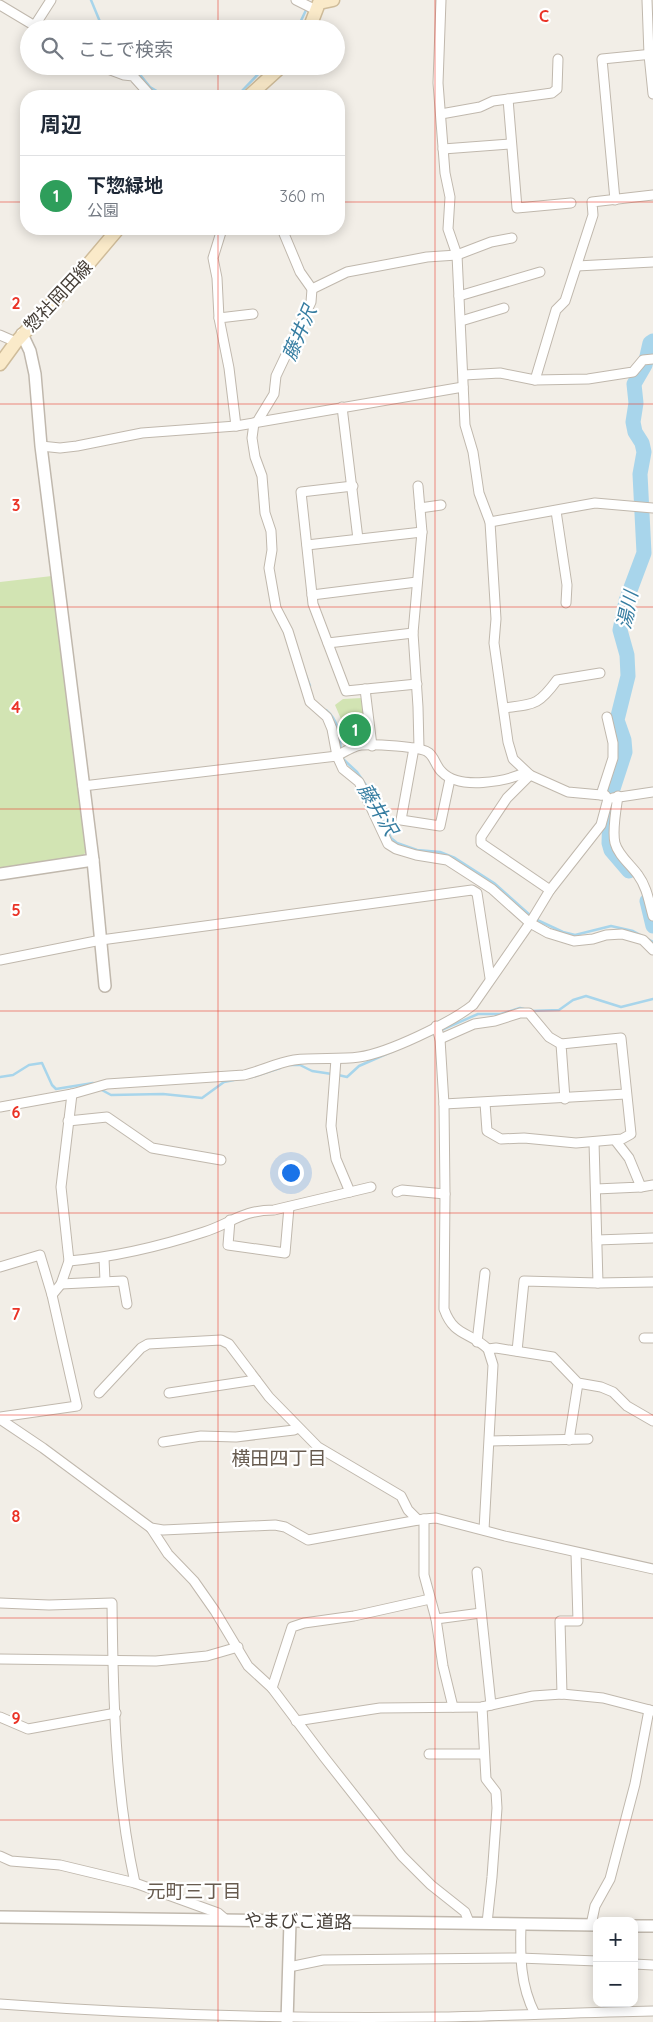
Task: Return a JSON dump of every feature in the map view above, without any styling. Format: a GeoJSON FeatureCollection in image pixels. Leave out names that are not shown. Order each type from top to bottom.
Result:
{"type":"FeatureCollection","features":[{"type":"Feature","properties":{"kind":"main road"},"geometry":{"type":"LineString","coordinates":[[312,20],[318,4],[333,0]]}},
{"type":"Feature","properties":{"kind":"main road"},"geometry":{"type":"LineString","coordinates":[[256,90],[272,75]]}},
{"type":"Feature","properties":{"kind":"main road","name":"惣社岡田線"},"geometry":{"type":"LineString","coordinates":[[0,364],[19,338],[85,268],[113,235]]}},
{"type":"Feature","properties":{"kind":"street"},"geometry":{"type":"LineString","coordinates":[[41,20],[50,0]]}},
{"type":"Feature","properties":{"kind":"street"},"geometry":{"type":"LineString","coordinates":[[296,0],[318,4]]}},
{"type":"Feature","properties":{"kind":"street"},"geometry":{"type":"LineString","coordinates":[[441,0],[438,83],[445,173],[450,197],[448,229],[457,255],[465,425],[473,452],[478,493],[490,522],[496,619],[494,643],[508,742],[513,759],[528,774],[568,792],[604,797],[653,792]]}},
{"type":"Feature","properties":{"kind":"street"},"geometry":{"type":"LineString","coordinates":[[647,0],[653,94]]}},
{"type":"Feature","properties":{"kind":"street"},"geometry":{"type":"LineString","coordinates":[[0,4],[26,20]]}},
{"type":"Feature","properties":{"kind":"street"},"geometry":{"type":"LineString","coordinates":[[615,200],[602,59],[651,55]]}},
{"type":"Feature","properties":{"kind":"street"},"geometry":{"type":"LineString","coordinates":[[441,114],[480,107],[493,101],[552,93],[557,89],[558,59]]}},
{"type":"Feature","properties":{"kind":"street"},"geometry":{"type":"LineString","coordinates":[[124,75],[133,76],[146,90]]}},
{"type":"Feature","properties":{"kind":"street"},"geometry":{"type":"LineString","coordinates":[[508,99],[516,208],[571,203]]}},
{"type":"Feature","properties":{"kind":"street"},"geometry":{"type":"LineString","coordinates":[[443,149],[510,144]]}},
{"type":"Feature","properties":{"kind":"street"},"geometry":{"type":"LineString","coordinates":[[535,380],[556,310],[565,301],[577,266],[593,215],[592,202],[653,195]]}},
{"type":"Feature","properties":{"kind":"street"},"geometry":{"type":"LineString","coordinates":[[220,235],[213,258],[217,278],[219,318],[229,368],[236,426]]}},
{"type":"Feature","properties":{"kind":"street"},"geometry":{"type":"LineString","coordinates":[[285,235],[300,272],[314,288]]}},
{"type":"Feature","properties":{"kind":"street"},"geometry":{"type":"LineString","coordinates":[[314,288],[347,272],[428,257],[457,255],[491,242],[512,238]]}},
{"type":"Feature","properties":{"kind":"street"},"geometry":{"type":"LineString","coordinates":[[577,266],[653,262]]}},
{"type":"Feature","properties":{"kind":"street"},"geometry":{"type":"LineString","coordinates":[[459,296],[540,272]]}},
{"type":"Feature","properties":{"kind":"street"},"geometry":{"type":"LineString","coordinates":[[314,288],[311,302],[276,376],[274,394],[256,423],[252,438],[255,457],[262,476],[265,513],[271,531],[272,550],[269,568],[276,608],[288,631],[310,702],[327,717],[332,729],[341,754],[343,769],[358,782],[388,844],[396,849],[416,856],[447,860],[492,889],[530,923],[548,933],[574,941],[614,934],[633,936],[643,940],[653,950]]}},
{"type":"Feature","properties":{"kind":"street"},"geometry":{"type":"LineString","coordinates":[[461,321],[504,308]]}},
{"type":"Feature","properties":{"kind":"street"},"geometry":{"type":"LineString","coordinates":[[219,318],[253,314]]}},
{"type":"Feature","properties":{"kind":"street"},"geometry":{"type":"LineString","coordinates":[[0,335],[19,338],[30,351],[35,374],[41,446],[93,860],[105,986]]}},
{"type":"Feature","properties":{"kind":"street"},"geometry":{"type":"LineString","coordinates":[[464,375],[500,373],[535,380],[588,378],[633,372],[643,360],[653,359]]}},
{"type":"Feature","properties":{"kind":"street"},"geometry":{"type":"LineString","coordinates":[[41,446],[60,448],[142,433],[236,426],[463,386]]}},
{"type":"Feature","properties":{"kind":"street"},"geometry":{"type":"LineString","coordinates":[[342,407],[358,539]]}},
{"type":"Feature","properties":{"kind":"street"},"geometry":{"type":"LineString","coordinates":[[353,486],[301,492],[313,604],[346,691],[417,684]]}},
{"type":"Feature","properties":{"kind":"street"},"geometry":{"type":"LineString","coordinates":[[418,486],[422,532],[413,633],[417,684],[416,748],[401,820],[440,826],[450,779]]}},
{"type":"Feature","properties":{"kind":"street"},"geometry":{"type":"LineString","coordinates":[[490,522],[595,503],[653,508]]}},
{"type":"Feature","properties":{"kind":"street"},"geometry":{"type":"LineString","coordinates":[[420,508],[440,505]]}},
{"type":"Feature","properties":{"kind":"street"},"geometry":{"type":"LineString","coordinates":[[556,511],[567,585],[566,603]]}},
{"type":"Feature","properties":{"kind":"street"},"geometry":{"type":"LineString","coordinates":[[307,545],[422,532]]}},
{"type":"Feature","properties":{"kind":"street"},"geometry":{"type":"LineString","coordinates":[[312,595],[417,582]]}},
{"type":"Feature","properties":{"kind":"street"},"geometry":{"type":"LineString","coordinates":[[328,643],[413,633]]}},
{"type":"Feature","properties":{"kind":"street"},"geometry":{"type":"LineString","coordinates":[[504,708],[535,704],[547,694],[557,680],[600,673]]}},
{"type":"Feature","properties":{"kind":"street"},"geometry":{"type":"LineString","coordinates":[[365,689],[372,746]]}},
{"type":"Feature","properties":{"kind":"street"},"geometry":{"type":"LineString","coordinates":[[0,1107],[72,1094],[107,1084],[244,1075],[255,1073],[272,1065],[296,1060],[360,1057],[383,1051],[461,1014],[473,1005],[530,923],[550,890],[601,825],[604,797],[613,758],[613,743],[607,717]]}},
{"type":"Feature","properties":{"kind":"street"},"geometry":{"type":"LineString","coordinates":[[83,786],[341,754],[360,745],[416,748],[430,753],[440,771],[450,779],[466,783],[528,774]]}},
{"type":"Feature","properties":{"kind":"street"},"geometry":{"type":"LineString","coordinates":[[528,774],[507,798],[481,837],[481,843],[550,890]]}},
{"type":"Feature","properties":{"kind":"street"},"geometry":{"type":"LineString","coordinates":[[618,796],[615,815],[615,843],[618,850],[640,876],[646,888],[653,916]]}},
{"type":"Feature","properties":{"kind":"street"},"geometry":{"type":"LineString","coordinates":[[0,874],[93,860]]}},
{"type":"Feature","properties":{"kind":"street"},"geometry":{"type":"LineString","coordinates":[[0,960],[101,940],[472,890],[477,893],[490,978]]}},
{"type":"Feature","properties":{"kind":"street"},"geometry":{"type":"LineString","coordinates":[[440,1039],[474,1024],[495,1021],[520,1013],[529,1013],[549,1037],[561,1044],[621,1038],[630,1134],[622,1139],[576,1143],[524,1138],[501,1139],[487,1131],[485,1103]]}},
{"type":"Feature","properties":{"kind":"street"},"geometry":{"type":"LineString","coordinates":[[436,1026],[440,1039],[444,1104],[444,1309],[449,1322],[455,1329],[488,1349],[493,1364],[484,1530]]}},
{"type":"Feature","properties":{"kind":"street"},"geometry":{"type":"LineString","coordinates":[[561,1044],[564,1099]]}},
{"type":"Feature","properties":{"kind":"street"},"geometry":{"type":"LineString","coordinates":[[336,1059],[331,1126],[336,1159],[350,1192]]}},
{"type":"Feature","properties":{"kind":"street"},"geometry":{"type":"LineString","coordinates":[[52,1295],[62,1284],[68,1261],[61,1186],[72,1094]]}},
{"type":"Feature","properties":{"kind":"street"},"geometry":{"type":"LineString","coordinates":[[444,1104],[564,1099],[626,1094]]}},
{"type":"Feature","properties":{"kind":"street"},"geometry":{"type":"LineString","coordinates":[[68,1121],[107,1117],[152,1148],[221,1160]]}},
{"type":"Feature","properties":{"kind":"street"},"geometry":{"type":"LineString","coordinates":[[615,1140],[629,1158],[641,1187]]}},
{"type":"Feature","properties":{"kind":"street"},"geometry":{"type":"LineString","coordinates":[[594,1142],[598,1283]]}},
{"type":"Feature","properties":{"kind":"street"},"geometry":{"type":"LineString","coordinates":[[596,1189],[653,1185]]}},
{"type":"Feature","properties":{"kind":"street"},"geometry":{"type":"LineString","coordinates":[[68,1261],[104,1258],[206,1231],[241,1214],[258,1210],[274,1210],[289,1207],[371,1187]]}},
{"type":"Feature","properties":{"kind":"street"},"geometry":{"type":"LineString","coordinates":[[397,1192],[402,1190],[445,1194]]}},
{"type":"Feature","properties":{"kind":"street"},"geometry":{"type":"LineString","coordinates":[[230,1220],[228,1245],[285,1253],[289,1207]]}},
{"type":"Feature","properties":{"kind":"street"},"geometry":{"type":"LineString","coordinates":[[597,1240],[653,1238]]}},
{"type":"Feature","properties":{"kind":"street"},"geometry":{"type":"LineString","coordinates":[[0,1267],[40,1255],[52,1295],[77,1406],[0,1418]]}},
{"type":"Feature","properties":{"kind":"street"},"geometry":{"type":"LineString","coordinates":[[104,1258],[105,1281]]}},
{"type":"Feature","properties":{"kind":"street"},"geometry":{"type":"LineString","coordinates":[[477,1342],[485,1273]]}},
{"type":"Feature","properties":{"kind":"street"},"geometry":{"type":"LineString","coordinates":[[62,1284],[123,1281],[127,1304]]}},
{"type":"Feature","properties":{"kind":"street"},"geometry":{"type":"LineString","coordinates":[[517,1351],[524,1281],[653,1282]]}},
{"type":"Feature","properties":{"kind":"street"},"geometry":{"type":"LineString","coordinates":[[99,1393],[141,1348],[148,1344],[221,1340],[229,1344],[269,1398],[318,1447],[401,1496],[408,1510],[421,1520],[424,1575],[436,1619],[443,1666],[453,1707]]}},
{"type":"Feature","properties":{"kind":"street"},"geometry":{"type":"LineString","coordinates":[[488,1349],[496,1348],[553,1357],[578,1383],[601,1387],[613,1392],[627,1406],[653,1421]]}},
{"type":"Feature","properties":{"kind":"street"},"geometry":{"type":"LineString","coordinates":[[169,1393],[256,1380]]}},
{"type":"Feature","properties":{"kind":"street"},"geometry":{"type":"LineString","coordinates":[[569,1440],[578,1383]]}},
{"type":"Feature","properties":{"kind":"street"},"geometry":{"type":"LineString","coordinates":[[0,1418],[151,1528],[168,1554],[194,1581],[238,1647],[248,1666],[272,1688],[383,1834],[431,1885],[465,1912],[469,1922]]}},
{"type":"Feature","properties":{"kind":"street"},"geometry":{"type":"LineString","coordinates":[[163,1442],[201,1436],[236,1437],[298,1428]]}},
{"type":"Feature","properties":{"kind":"street"},"geometry":{"type":"LineString","coordinates":[[490,1441],[588,1439]]}},
{"type":"Feature","properties":{"kind":"street"},"geometry":{"type":"LineString","coordinates":[[151,1528],[162,1530],[275,1525],[286,1527],[308,1540],[436,1518],[576,1553],[653,1569]]}},
{"type":"Feature","properties":{"kind":"street"},"geometry":{"type":"LineString","coordinates":[[562,1694],[560,1621],[578,1620],[576,1553]]}},
{"type":"Feature","properties":{"kind":"street"},"geometry":{"type":"LineString","coordinates":[[477,1572],[487,1706],[484,1754],[486,1779],[496,1792],[497,1808],[487,1923]]}},
{"type":"Feature","properties":{"kind":"street"},"geometry":{"type":"LineString","coordinates":[[272,1688],[292,1627],[304,1623],[354,1616],[430,1599]]}},
{"type":"Feature","properties":{"kind":"street"},"geometry":{"type":"LineString","coordinates":[[0,1603],[49,1605],[112,1603],[113,1661],[125,1838],[135,1883]]}},
{"type":"Feature","properties":{"kind":"street"},"geometry":{"type":"LineString","coordinates":[[436,1619],[481,1614]]}},
{"type":"Feature","properties":{"kind":"street"},"geometry":{"type":"LineString","coordinates":[[0,1659],[156,1661],[207,1656],[238,1647]]}},
{"type":"Feature","properties":{"kind":"street"},"geometry":{"type":"LineString","coordinates":[[296,1722],[380,1708],[487,1706],[533,1696],[562,1694],[603,1698],[651,1710],[635,1784],[610,1879],[595,1906],[594,1917]]}},
{"type":"Feature","properties":{"kind":"street"},"geometry":{"type":"LineString","coordinates":[[0,1717],[28,1729],[116,1713]]}},
{"type":"Feature","properties":{"kind":"street"},"geometry":{"type":"LineString","coordinates":[[429,1754],[484,1754]]}},
{"type":"Feature","properties":{"kind":"street"},"geometry":{"type":"LineString","coordinates":[[0,1856],[11,1861],[60,1865],[135,1883],[218,1913],[225,1919]]}},
{"type":"Feature","properties":{"kind":"street","name":"やまびこ道路"},"geometry":{"type":"LineString","coordinates":[[0,1917],[593,1925]]}},
{"type":"Feature","properties":{"kind":"street"},"geometry":{"type":"LineString","coordinates":[[287,2020],[290,1922]]}},
{"type":"Feature","properties":{"kind":"street"},"geometry":{"type":"LineString","coordinates":[[521,1924],[519,1958],[522,1980],[535,2014]]}},
{"type":"Feature","properties":{"kind":"street"},"geometry":{"type":"LineString","coordinates":[[638,1926],[653,1926]]}},
{"type":"Feature","properties":{"kind":"street"},"geometry":{"type":"LineString","coordinates":[[289,1966],[323,1960],[519,1958],[593,1961]]}},
{"type":"Feature","properties":{"kind":"street"},"geometry":{"type":"LineString","coordinates":[[638,1964],[653,1965]]}},
{"type":"Feature","properties":{"kind":"street"},"geometry":{"type":"LineString","coordinates":[[0,2004],[287,2020],[653,2011]]}},
{"type":"Feature","properties":{"kind":"green space"},"geometry":{"type":"Polygon","coordinates":[[[52,576],[86,852],[81,858],[0,869],[0,582],[52,576]]]}},
{"type":"Feature","properties":{"kind":"green space"},"geometry":{"type":"Polygon","coordinates":[[[362,698],[367,741],[347,743],[341,719],[335,705],[343,699],[362,698]]]}},
{"type":"Feature","properties":{"kind":"waterway"},"geometry":{"type":"LineString","coordinates":[[91,0],[99,20]]}},
{"type":"Feature","properties":{"kind":"waterway","name":"藤井沢"},"geometry":{"type":"LineString","coordinates":[[301,20],[307,8]]}},
{"type":"Feature","properties":{"kind":"waterway"},"geometry":{"type":"LineString","coordinates":[[140,75],[155,90]]}},
{"type":"Feature","properties":{"kind":"waterway","name":"藤井沢"},"geometry":{"type":"LineString","coordinates":[[243,90],[257,75]]}},
{"type":"Feature","properties":{"kind":"waterway","name":"藤井沢"},"geometry":{"type":"LineString","coordinates":[[302,330],[309,320],[311,310]]}},
{"type":"Feature","properties":{"kind":"waterway","name":"湯川"},"geometry":{"type":"LineString","coordinates":[[612,792],[625,752],[624,740],[617,720],[628,676],[627,655],[620,630],[626,601],[644,553],[640,474],[644,452],[642,443],[635,432],[633,422],[636,403],[634,384],[645,365],[650,343],[653,341]]}},
{"type":"Feature","properties":{"kind":"waterway","name":"藤井沢"},"geometry":{"type":"LineString","coordinates":[[265,475],[268,499]]}},
{"type":"Feature","properties":{"kind":"waterway","name":"藤井沢"},"geometry":{"type":"LineString","coordinates":[[305,673],[310,686]]}},
{"type":"Feature","properties":{"kind":"waterway","name":"藤井沢"},"geometry":{"type":"LineString","coordinates":[[326,710],[336,723],[341,750]]}},
{"type":"Feature","properties":{"kind":"waterway","name":"藤井沢"},"geometry":{"type":"LineString","coordinates":[[342,758],[357,772],[370,791],[391,838],[397,843],[417,850],[440,852],[455,858],[494,883],[531,916]]}},
{"type":"Feature","properties":{"kind":"waterway","name":"湯川"},"geometry":{"type":"LineString","coordinates":[[610,809],[609,843],[611,850],[629,871]]}},
{"type":"Feature","properties":{"kind":"waterway","name":"湯川"},"geometry":{"type":"LineString","coordinates":[[647,901],[653,926]]}},
{"type":"Feature","properties":{"kind":"waterway","name":"藤井沢"},"geometry":{"type":"LineString","coordinates":[[535,919],[563,932],[575,935],[611,926],[633,931],[653,942]]}},
{"type":"Feature","properties":{"kind":"waterway"},"geometry":{"type":"LineString","coordinates":[[531,1011],[559,1010],[573,1000],[586,996],[621,1007],[653,999]]}},
{"type":"Feature","properties":{"kind":"waterway"},"geometry":{"type":"LineString","coordinates":[[338,1075],[347,1077],[359,1066],[478,1014],[501,1014],[520,1008],[524,1009]]}},
{"type":"Feature","properties":{"kind":"waterway"},"geometry":{"type":"LineString","coordinates":[[0,1077],[13,1075],[29,1065],[42,1063],[52,1085],[56,1089],[93,1083],[95,1085]]}},
{"type":"Feature","properties":{"kind":"waterway"},"geometry":{"type":"LineString","coordinates":[[289,1065],[300,1065],[312,1071],[332,1074]]}},
{"type":"Feature","properties":{"kind":"waterway"},"geometry":{"type":"LineString","coordinates":[[252,1077],[280,1068]]}},
{"type":"Feature","properties":{"kind":"waterway"},"geometry":{"type":"LineString","coordinates":[[100,1089],[111,1095],[163,1094],[202,1098],[224,1082],[234,1080]]}},
{"type":"Feature","properties":{"kind":"place","name":"下惣緑地"},"geometry":{"type":"Point","coordinates":[355,730]}},
{"type":"Feature","properties":{"kind":"district","name":"横田四丁目"},"geometry":{"type":"Point","coordinates":[279,1458]}},
{"type":"Feature","properties":{"kind":"district","name":"元町三丁目"},"geometry":{"type":"Point","coordinates":[194,1891]}}]}
